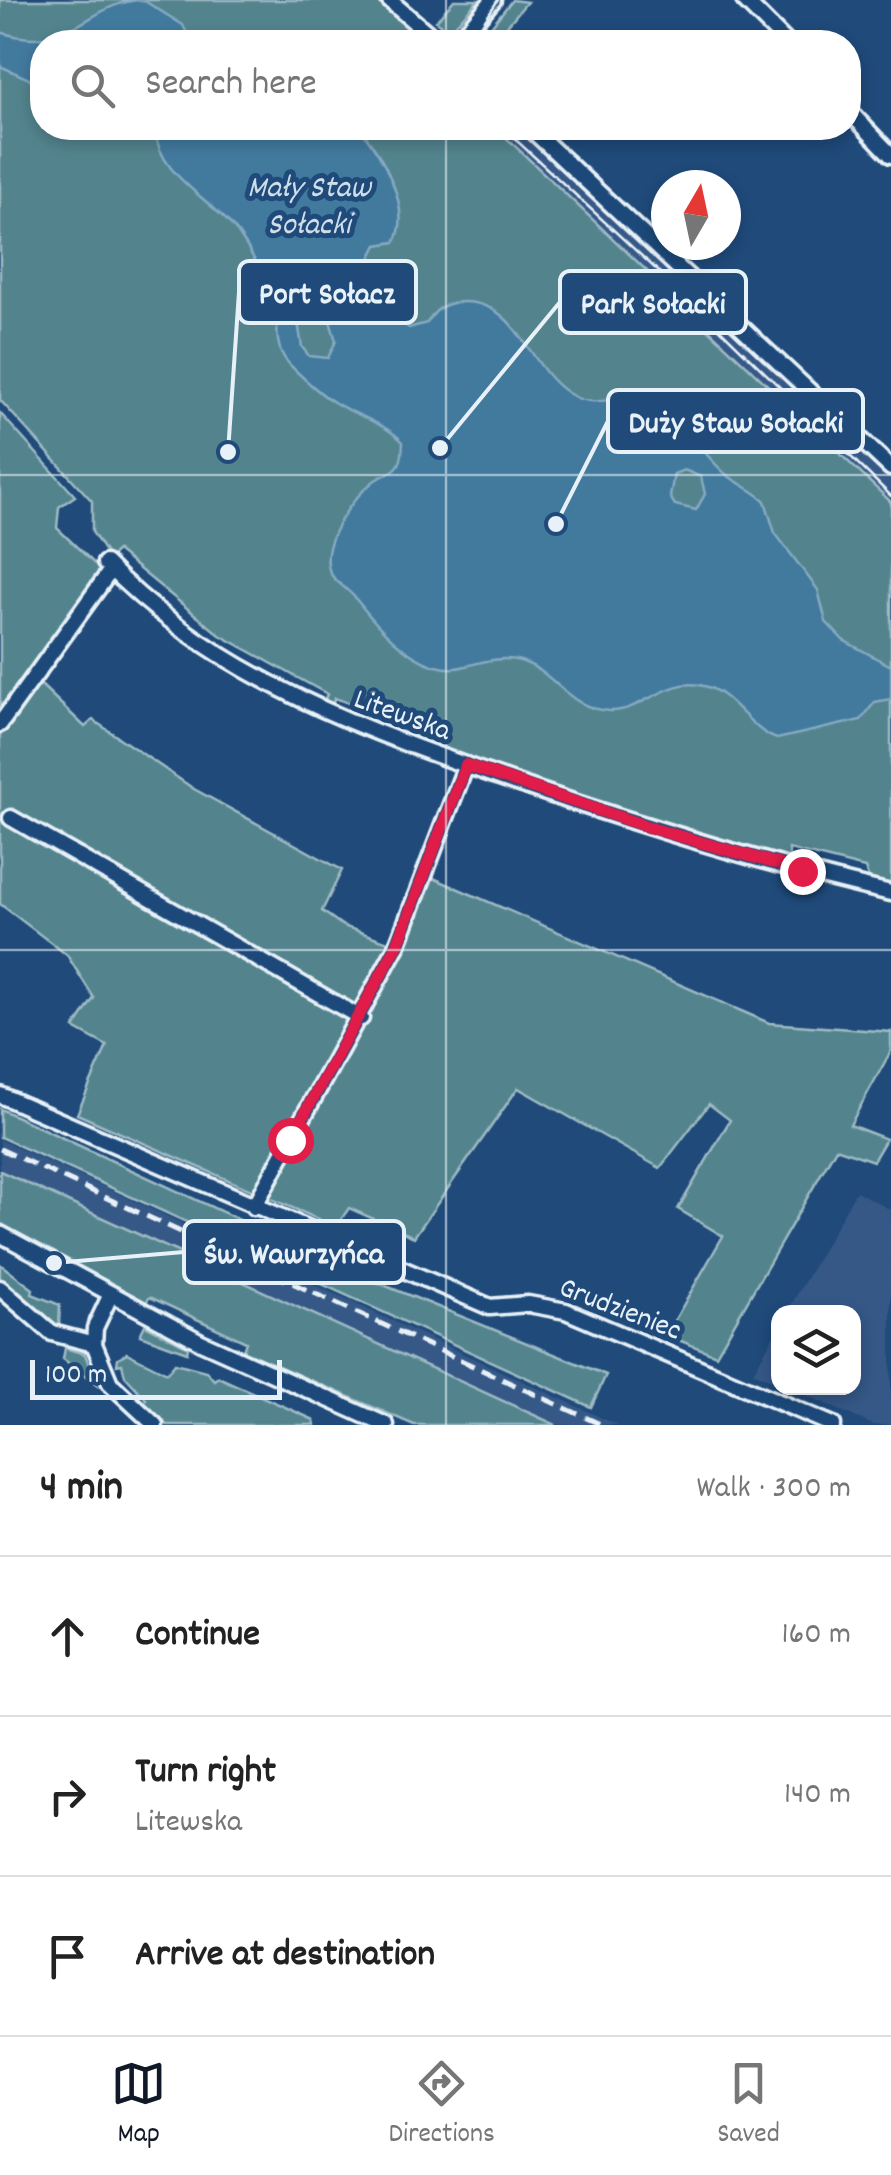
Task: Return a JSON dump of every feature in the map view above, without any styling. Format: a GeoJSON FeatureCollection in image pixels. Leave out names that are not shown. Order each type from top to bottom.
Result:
{"type":"FeatureCollection","features":[{"type":"Feature","properties":{"kind":"street"},"geometry":{"type":"LineString","coordinates":[[390,0],[424,30]]}},
{"type":"Feature","properties":{"kind":"street"},"geometry":{"type":"LineString","coordinates":[[468,30],[493,0]]}},
{"type":"Feature","properties":{"kind":"street"},"geometry":{"type":"LineString","coordinates":[[744,0],[774,30]]}},
{"type":"Feature","properties":{"kind":"street"},"geometry":{"type":"LineString","coordinates":[[861,124],[891,155]]}},
{"type":"Feature","properties":{"kind":"street"},"geometry":{"type":"LineString","coordinates":[[543,140],[888,458]]}},
{"type":"Feature","properties":{"kind":"street","name":"Litewska"},"geometry":{"type":"LineString","coordinates":[[0,724],[108,566],[185,632],[264,683],[344,721],[715,847],[891,892]]}},
{"type":"Feature","properties":{"kind":"street"},"geometry":{"type":"LineString","coordinates":[[254,1208],[397,946],[466,765]]}},
{"type":"Feature","properties":{"kind":"street"},"geometry":{"type":"LineString","coordinates":[[10,818],[360,1018]]}},
{"type":"Feature","properties":{"kind":"street","name":"Grudzieniec"},"geometry":{"type":"LineString","coordinates":[[0,1095],[490,1307],[549,1306],[597,1322],[833,1425]]}},
{"type":"Feature","properties":{"kind":"street"},"geometry":{"type":"LineString","coordinates":[[0,1234],[200,1342],[386,1425]]}},
{"type":"Feature","properties":{"kind":"street"},"geometry":{"type":"LineString","coordinates":[[0,1288],[47,1330],[94,1344]]}},
{"type":"Feature","properties":{"kind":"street"},"geometry":{"type":"LineString","coordinates":[[111,1294],[95,1328],[94,1344],[110,1383],[155,1425]]}},
{"type":"Feature","properties":{"kind":"shaded area"},"geometry":{"type":"Polygon","coordinates":[[[509,140],[532,140],[651,251],[651,260],[661,260],[891,480],[891,502],[509,140]]]}},
{"type":"Feature","properties":{"kind":"shaded area"},"geometry":{"type":"Polygon","coordinates":[[[0,1140],[617,1425],[556,1425],[0,1171],[0,1140]]]}},
{"type":"Feature","properties":{"kind":"shaded area"},"geometry":{"type":"Polygon","coordinates":[[[856,1191],[891,1210],[891,1425],[873,1425],[806,1395],[861,1395],[861,1305],[791,1305],[856,1191]]]}},
{"type":"Feature","properties":{"kind":"shaded area"},"geometry":{"type":"Polygon","coordinates":[[[771,1340],[771,1380],[753,1372],[771,1340]]]}},
{"type":"Feature","properties":{"kind":"green space"},"geometry":{"type":"Polygon","coordinates":[[[0,0],[377,0],[413,30],[30,30],[30,140],[509,140],[891,502],[891,885],[869,880],[865,868],[789,849],[789,861],[602,805],[416,741],[413,727],[335,698],[330,708],[323,705],[327,694],[220,635],[117,551],[109,558],[92,532],[92,501],[0,400],[0,0]]]}},
{"type":"Feature","properties":{"kind":"green space"},"geometry":{"type":"Polygon","coordinates":[[[454,0],[478,0],[451,30],[436,21],[454,0]]]}},
{"type":"Feature","properties":{"kind":"green space"},"geometry":{"type":"Polygon","coordinates":[[[512,0],[527,2],[503,30],[488,30],[512,0]]]}},
{"type":"Feature","properties":{"kind":"green space"},"geometry":{"type":"Polygon","coordinates":[[[0,413],[75,496],[59,507],[57,528],[103,572],[0,713],[0,413]]]}},
{"type":"Feature","properties":{"kind":"green space"},"geometry":{"type":"Polygon","coordinates":[[[39,683],[85,727],[93,720],[194,789],[342,870],[322,911],[343,926],[391,943],[442,817],[454,821],[431,877],[769,1023],[891,1032],[891,1051],[850,1125],[886,1139],[873,1161],[836,1148],[716,1355],[666,1335],[723,1236],[678,1209],[730,1120],[709,1104],[660,1168],[518,1088],[414,1237],[349,1208],[336,1227],[77,1114],[107,1046],[74,1028],[94,998],[67,955],[0,904],[0,736],[39,683]]]}},
{"type":"Feature","properties":{"kind":"green space"},"geometry":{"type":"Polygon","coordinates":[[[0,1109],[354,1273],[606,1375],[591,1407],[0,1137],[0,1109]]]}},
{"type":"Feature","properties":{"kind":"green space"},"geometry":{"type":"Polygon","coordinates":[[[0,1171],[556,1425],[414,1425],[243,1351],[246,1342],[150,1297],[146,1302],[0,1223],[0,1171]]]}},
{"type":"Feature","properties":{"kind":"green space"},"geometry":{"type":"Polygon","coordinates":[[[0,1264],[33,1289],[32,1294],[60,1305],[59,1327],[0,1280],[0,1264]]]}},
{"type":"Feature","properties":{"kind":"green space"},"geometry":{"type":"Polygon","coordinates":[[[145,1325],[188,1347],[187,1352],[140,1335],[145,1325]]]}},
{"type":"Feature","properties":{"kind":"green space"},"geometry":{"type":"Polygon","coordinates":[[[65,1348],[85,1354],[96,1384],[63,1359],[65,1348]]]}},
{"type":"Feature","properties":{"kind":"green space"},"geometry":{"type":"Polygon","coordinates":[[[127,1353],[167,1373],[175,1363],[206,1371],[214,1380],[218,1377],[314,1420],[315,1425],[167,1425],[142,1404],[146,1399],[125,1376],[122,1364],[117,1365],[118,1358],[127,1353]]]}},
{"type":"Feature","properties":{"kind":"water"},"geometry":{"type":"Polygon","coordinates":[[[143,0],[185,30],[67,30],[124,2],[143,0]]]}},
{"type":"Feature","properties":{"kind":"water"},"geometry":{"type":"Polygon","coordinates":[[[0,32],[30,38],[30,80],[0,66],[0,32]]]}},
{"type":"Feature","properties":{"kind":"water","name":"Mały Staw Sołacki"},"geometry":{"type":"Polygon","coordinates":[[[157,140],[368,140],[392,182],[400,214],[395,242],[377,245],[364,270],[379,307],[409,328],[427,323],[447,305],[484,305],[513,326],[546,373],[575,397],[592,401],[634,398],[669,413],[717,466],[765,501],[775,533],[818,590],[826,622],[843,640],[891,666],[891,699],[875,702],[861,720],[777,739],[724,696],[704,686],[679,686],[622,710],[610,711],[573,698],[526,663],[511,659],[450,668],[434,665],[404,649],[339,584],[328,565],[335,531],[349,507],[376,479],[399,464],[403,442],[380,425],[331,400],[290,365],[278,342],[273,301],[246,246],[231,225],[166,161],[157,140]],[[305,280],[293,291],[302,347],[309,356],[328,358],[336,341],[323,298],[313,282],[305,280]],[[684,470],[674,474],[670,497],[675,505],[696,510],[705,494],[701,477],[684,470]]]}},
{"type":"Feature","properties":{"kind":"tram line"},"geometry":{"type":"LineString","coordinates":[[478,30],[498,0]]}},
{"type":"Feature","properties":{"kind":"tram line"},"geometry":{"type":"LineString","coordinates":[[516,140],[710,319],[891,496]]}},
{"type":"Feature","properties":{"kind":"railway"},"geometry":{"type":"LineString","coordinates":[[0,1149],[602,1425]]}},
{"type":"Feature","properties":{"kind":"place","name":"Park Sołacki"},"geometry":{"type":"Point","coordinates":[440,448]}},
{"type":"Feature","properties":{"kind":"place","name":"Port Sołacz"},"geometry":{"type":"Point","coordinates":[228,452]}},
{"type":"Feature","properties":{"kind":"place","name":"Duży Staw Sołacki"},"geometry":{"type":"Point","coordinates":[556,524]}},
{"type":"Feature","properties":{"kind":"place","name":"Św. Wawrzyńca"},"geometry":{"type":"Point","coordinates":[54,1263]}},
{"type":"Feature","properties":{"kind":"route"},"geometry":{"type":"LineString","coordinates":[[290,1140],[397,946],[466,765],[654,829],[802,871]]}}]}
